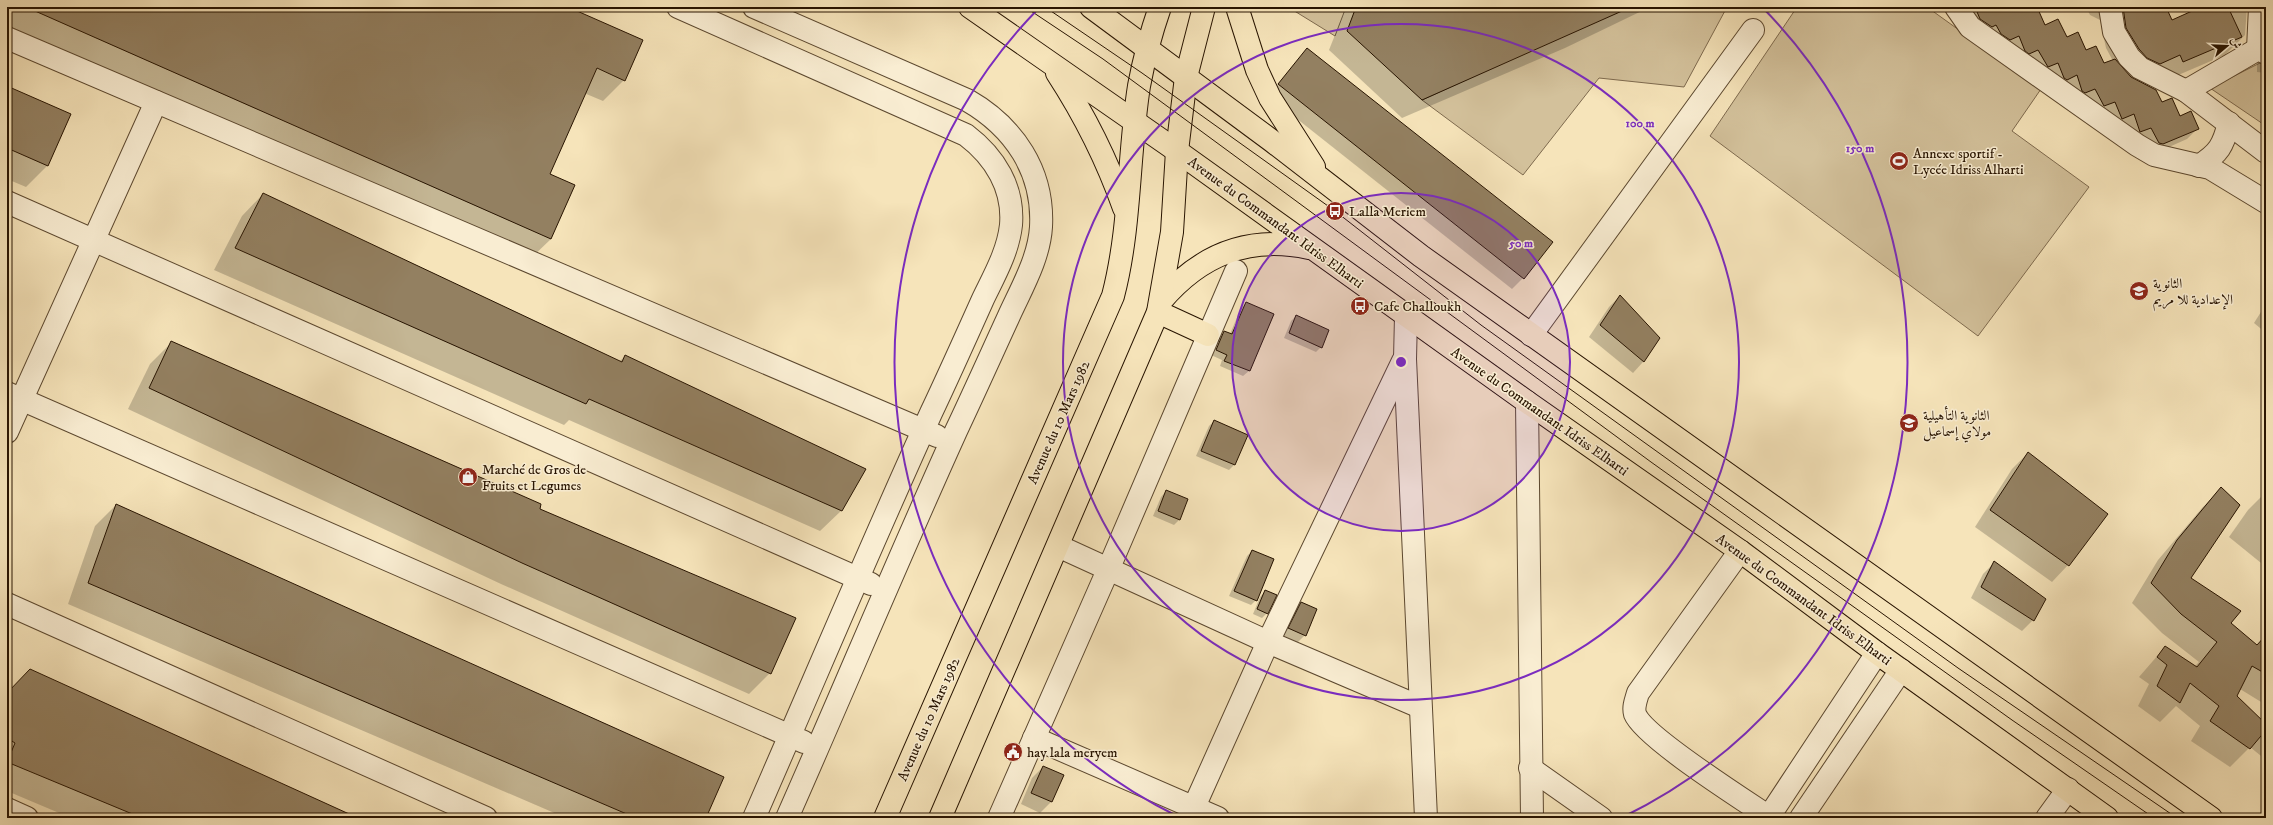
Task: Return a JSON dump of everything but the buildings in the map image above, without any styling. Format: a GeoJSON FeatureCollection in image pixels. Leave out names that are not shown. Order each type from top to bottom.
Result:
{"type":"FeatureCollection","features":[{"type":"Feature","properties":{"kind":"main road","name":"Avenue du Commandant Idriss Elharti"},"geometry":{"type":"LineString","coordinates":[[970,7],[1177,151],[1527,402],[1740,551],[1877,653],[2107,818]]}},
{"type":"Feature","properties":{"kind":"main road"},"geometry":{"type":"LineString","coordinates":[[1091,7],[1186,77],[1421,256],[2211,818]]}},
{"type":"Feature","properties":{"kind":"main road","name":"Avenue du 10 Mars 1982"},"geometry":{"type":"LineString","coordinates":[[885,818],[1113,296],[1120,269],[1139,88],[1147,48],[1160,7]]}},
{"type":"Feature","properties":{"kind":"main road"},"geometry":{"type":"LineString","coordinates":[[940,818],[1058,546],[1159,307],[1172,232],[1177,151],[1186,77],[1204,7]]}},
{"type":"Feature","properties":{"kind":"main road"},"geometry":{"type":"LineString","coordinates":[[1237,7],[1257,70],[1270,98],[1322,180]]}},
{"type":"Feature","properties":{"kind":"main road"},"geometry":{"type":"LineString","coordinates":[[1052,65],[1096,140],[1126,214]]}},
{"type":"Feature","properties":{"kind":"main road"},"geometry":{"type":"LineString","coordinates":[[1159,307],[1175,285],[1191,271],[1228,251],[1270,243],[1292,244],[1313,249]]}},
{"type":"Feature","properties":{"kind":"main road"},"geometry":{"type":"LineString","coordinates":[[1159,307],[1208,335]]}},
{"type":"Feature","properties":{"kind":"street"},"geometry":{"type":"LineString","coordinates":[[678,7],[954,128],[978,144],[997,166],[1006,189],[1011,210],[1008,242],[923,430],[754,818]]}},
{"type":"Feature","properties":{"kind":"street"},"geometry":{"type":"LineString","coordinates":[[754,7],[967,100],[984,109],[1012,135],[1031,167],[1038,187],[1041,208],[1041,229],[1031,269],[951,443],[787,818]]}},
{"type":"Feature","properties":{"kind":"street"},"geometry":{"type":"LineString","coordinates":[[1956,7],[1970,27],[2137,145],[2154,155],[2199,166],[2224,176],[2266,202]]}},
{"type":"Feature","properties":{"kind":"street"},"geometry":{"type":"LineString","coordinates":[[2110,7],[2114,32],[2129,57],[2140,68],[2186,91],[2266,152]]}},
{"type":"Feature","properties":{"kind":"street"},"geometry":{"type":"LineString","coordinates":[[2186,91],[2262,51],[2260,7]]}},
{"type":"Feature","properties":{"kind":"street"},"geometry":{"type":"LineString","coordinates":[[1531,335],[1753,30]]}},
{"type":"Feature","properties":{"kind":"street"},"geometry":{"type":"LineString","coordinates":[[7,38],[951,443]]}},
{"type":"Feature","properties":{"kind":"street"},"geometry":{"type":"LineString","coordinates":[[7,432],[14,396],[94,240],[156,102]]}},
{"type":"Feature","properties":{"kind":"street"},"geometry":{"type":"LineString","coordinates":[[2199,166],[2219,150],[2225,140],[2229,123]]}},
{"type":"Feature","properties":{"kind":"street"},"geometry":{"type":"LineString","coordinates":[[7,202],[887,590]]}},
{"type":"Feature","properties":{"kind":"street"},"geometry":{"type":"LineString","coordinates":[[1004,816],[1034,738],[1108,570],[1236,271]]}},
{"type":"Feature","properties":{"kind":"street"},"geometry":{"type":"LineString","coordinates":[[1406,316],[1404,359],[1426,818]]}},
{"type":"Feature","properties":{"kind":"street"},"geometry":{"type":"LineString","coordinates":[[1194,807],[1268,642],[1404,359]]}},
{"type":"Feature","properties":{"kind":"street"},"geometry":{"type":"LineString","coordinates":[[14,396],[818,748]]}},
{"type":"Feature","properties":{"kind":"street"},"geometry":{"type":"LineString","coordinates":[[1527,402],[1530,768],[1532,818]]}},
{"type":"Feature","properties":{"kind":"street"},"geometry":{"type":"LineString","coordinates":[[1058,546],[1268,642],[1420,707]]}},
{"type":"Feature","properties":{"kind":"street"},"geometry":{"type":"LineString","coordinates":[[1740,551],[1638,693],[1634,704],[1635,714],[1643,727],[1713,780],[1768,817],[1877,653]]}},
{"type":"Feature","properties":{"kind":"street"},"geometry":{"type":"LineString","coordinates":[[7,604],[486,818]]}},
{"type":"Feature","properties":{"kind":"street"},"geometry":{"type":"LineString","coordinates":[[1801,818],[1901,670]]}},
{"type":"Feature","properties":{"kind":"street"},"geometry":{"type":"LineString","coordinates":[[1034,738],[1218,818]]}},
{"type":"Feature","properties":{"kind":"street"},"geometry":{"type":"LineString","coordinates":[[1530,768],[1601,818]]}},
{"type":"Feature","properties":{"kind":"street"},"geometry":{"type":"LineString","coordinates":[[2046,818],[2068,789]]}},
{"type":"Feature","properties":{"kind":"street"},"geometry":{"type":"LineString","coordinates":[[7,809],[27,818]]}},
{"type":"Feature","properties":{"kind":"shaded area"},"geometry":{"type":"Polygon","coordinates":[[[1288,7],[1346,7],[1335,36],[1288,7]]]}},
{"type":"Feature","properties":{"kind":"shaded area"},"geometry":{"type":"Polygon","coordinates":[[[1625,7],[1727,7],[1684,87],[1599,78],[1523,175],[1422,100],[1625,7]]]}},
{"type":"Feature","properties":{"kind":"shaded area","name":"Annexe sportif - Lycée Idriss Alharti"},"geometry":{"type":"Polygon","coordinates":[[[1797,7],[1927,7],[2041,89],[2012,131],[2089,187],[1978,336],[1710,136],[1797,7]]]}},
{"type":"Feature","properties":{"kind":"shaded area"},"geometry":{"type":"Polygon","coordinates":[[[2266,60],[2266,126],[2210,88],[2266,60]]]}},
{"type":"Feature","properties":{"kind":"tram line"},"geometry":{"type":"LineString","coordinates":[[1025,7],[1103,59],[1651,462],[2012,720],[2154,818]]}},
{"type":"Feature","properties":{"kind":"tram line"},"geometry":{"type":"LineString","coordinates":[[1045,7],[1142,73],[1335,211],[1481,325],[1958,668],[2177,818]]}},
{"type":"Feature","properties":{"kind":"place","name":"Annexe sportif - Lycée Idriss Alharti"},"geometry":{"type":"Point","coordinates":[1899,161]}},
{"type":"Feature","properties":{"kind":"place","name":"Lalla Meriem"},"geometry":{"type":"Point","coordinates":[1335,211]}},
{"type":"Feature","properties":{"kind":"place","name":"الثانوية الإعدادية للا مريم"},"geometry":{"type":"Point","coordinates":[2139,291]}},
{"type":"Feature","properties":{"kind":"place","name":"Cafe Challoukh"},"geometry":{"type":"Point","coordinates":[1360,306]}},
{"type":"Feature","properties":{"kind":"place","name":"الثانوية التأهيلية مولاي إسماعيل"},"geometry":{"type":"Point","coordinates":[1909,423]}},
{"type":"Feature","properties":{"kind":"place","name":"Marché de Gros de Fruits et Legumes"},"geometry":{"type":"Point","coordinates":[468,477]}},
{"type":"Feature","properties":{"kind":"place","name":"hay lala meryem"},"geometry":{"type":"Point","coordinates":[1013,752]}}]}
